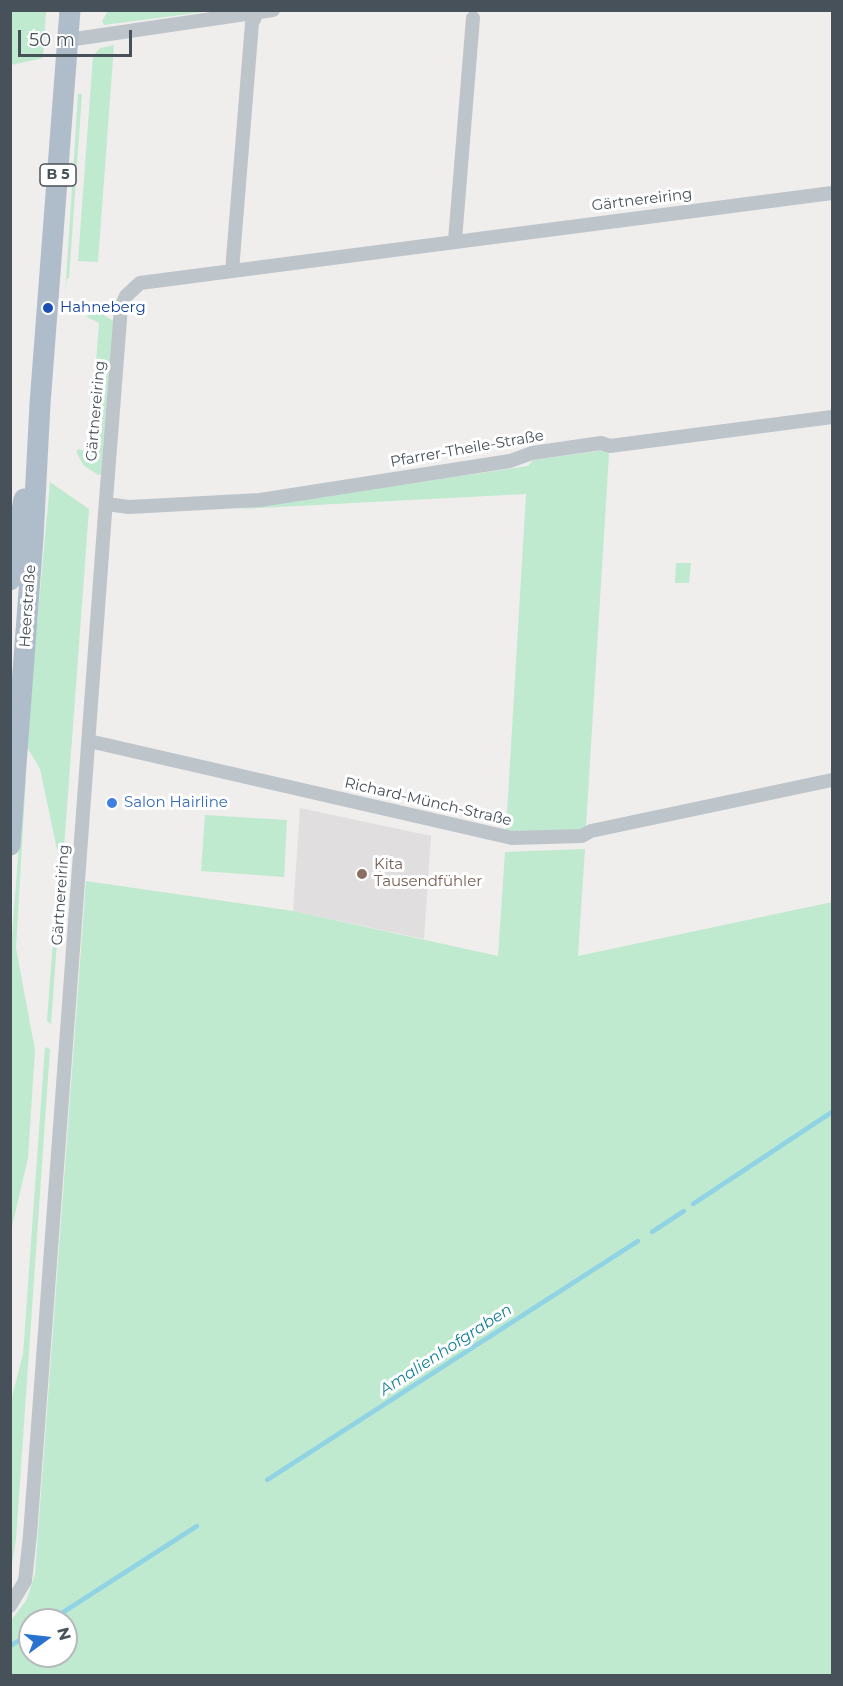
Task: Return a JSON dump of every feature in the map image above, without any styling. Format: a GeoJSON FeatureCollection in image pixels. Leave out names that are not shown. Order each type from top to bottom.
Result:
{"type":"FeatureCollection","features":[{"type":"Feature","properties":{"kind":"main road","name":"Heerstraße"},"geometry":{"type":"LineString","coordinates":[[10,845],[70,10]]}},
{"type":"Feature","properties":{"kind":"main road","name":"Heerstraße"},"geometry":{"type":"LineString","coordinates":[[10,580],[40,404]]}},
{"type":"Feature","properties":{"kind":"street"},"geometry":{"type":"LineString","coordinates":[[68,40],[273,10]]}},
{"type":"Feature","properties":{"kind":"street"},"geometry":{"type":"LineString","coordinates":[[232,271],[252,23],[257,13]]}},
{"type":"Feature","properties":{"kind":"street"},"geometry":{"type":"LineString","coordinates":[[455,240],[473,18]]}},
{"type":"Feature","properties":{"kind":"street","name":"Gärtnereiring"},"geometry":{"type":"LineString","coordinates":[[10,1606],[25,1581],[29,1547],[121,307],[126,296],[140,283],[455,240],[832,193]]}},
{"type":"Feature","properties":{"kind":"street","name":"Pfarrer-Theile-Straße"},"geometry":{"type":"LineString","coordinates":[[106,504],[129,507],[260,500],[510,461],[532,453],[566,448],[601,443],[610,446],[832,417]]}},
{"type":"Feature","properties":{"kind":"street","name":"Richard-Münch-Straße"},"geometry":{"type":"LineString","coordinates":[[89,741],[512,838],[582,836],[591,831],[832,780]]}},
{"type":"Feature","properties":{"kind":"shaded area","name":"Kita Tausendfühler"},"geometry":{"type":"Polygon","coordinates":[[[300,808],[431,836],[424,939],[293,911],[300,808]]]}},
{"type":"Feature","properties":{"kind":"green space"},"geometry":{"type":"Polygon","coordinates":[[[10,11],[46,11],[43,58],[11,65],[10,11]]]}},
{"type":"Feature","properties":{"kind":"green space"},"geometry":{"type":"Polygon","coordinates":[[[108,11],[211,11],[104,25],[102,21],[108,11]]]}},
{"type":"Feature","properties":{"kind":"green space"},"geometry":{"type":"Polygon","coordinates":[[[114,45],[98,262],[78,261],[93,56],[100,48],[114,45]]]}},
{"type":"Feature","properties":{"kind":"green space"},"geometry":{"type":"Polygon","coordinates":[[[78,94],[82,94],[69,278],[67,278],[65,295],[78,94]]]}},
{"type":"Feature","properties":{"kind":"green space"},"geometry":{"type":"Polygon","coordinates":[[[90,306],[113,321],[101,474],[98,475],[83,465],[77,453],[77,449],[89,452],[99,323],[87,317],[90,306]]]}},
{"type":"Feature","properties":{"kind":"green space"},"geometry":{"type":"Polygon","coordinates":[[[605,450],[609,454],[586,826],[582,831],[510,834],[506,830],[526,494],[239,509],[528,466],[533,460],[605,450]]]}},
{"type":"Feature","properties":{"kind":"green space"},"geometry":{"type":"Polygon","coordinates":[[[50,482],[89,509],[51,1024],[47,1021],[59,859],[40,769],[26,745],[50,482]]]}},
{"type":"Feature","properties":{"kind":"green space"},"geometry":{"type":"Polygon","coordinates":[[[676,563],[691,563],[689,583],[675,583],[676,563]]]}},
{"type":"Feature","properties":{"kind":"green space"},"geometry":{"type":"Polygon","coordinates":[[[26,777],[16,948],[35,1050],[28,1158],[11,1231],[10,961],[24,779],[26,777]]]}},
{"type":"Feature","properties":{"kind":"green space"},"geometry":{"type":"Polygon","coordinates":[[[205,815],[287,820],[284,877],[201,871],[205,815]]]}},
{"type":"Feature","properties":{"kind":"green space"},"geometry":{"type":"Polygon","coordinates":[[[585,849],[578,956],[832,902],[832,1675],[11,1675],[11,1620],[18,1611],[18,1668],[78,1668],[78,1608],[20,1608],[26,1601],[35,1574],[86,881],[293,911],[498,956],[505,852],[585,849]]]}},
{"type":"Feature","properties":{"kind":"green space"},"geometry":{"type":"Polygon","coordinates":[[[45,1047],[50,1049],[16,1539],[11,1571],[11,1401],[23,1354],[45,1047]]]}},
{"type":"Feature","properties":{"kind":"waterway","name":"Amalienhofgraben"},"geometry":{"type":"LineString","coordinates":[[693,1204],[832,1112]]}},
{"type":"Feature","properties":{"kind":"waterway","name":"Amalienhofgraben"},"geometry":{"type":"LineString","coordinates":[[652,1232],[684,1211]]}},
{"type":"Feature","properties":{"kind":"waterway","name":"Amalienhofgraben"},"geometry":{"type":"LineString","coordinates":[[267,1480],[638,1241]]}},
{"type":"Feature","properties":{"kind":"waterway","name":"Amalienhofgraben"},"geometry":{"type":"LineString","coordinates":[[70,1608],[197,1526]]}},
{"type":"Feature","properties":{"kind":"waterway","name":"Amalienhofgraben"},"geometry":{"type":"LineString","coordinates":[[10,1646],[18,1641]]}},
{"type":"Feature","properties":{"kind":"place","name":"Hahneberg"},"geometry":{"type":"Point","coordinates":[48,308]}},
{"type":"Feature","properties":{"kind":"place","name":"Salon Hairline"},"geometry":{"type":"Point","coordinates":[112,803]}},
{"type":"Feature","properties":{"kind":"place","name":"Kita Tausendfühler"},"geometry":{"type":"Point","coordinates":[362,874]}}]}
